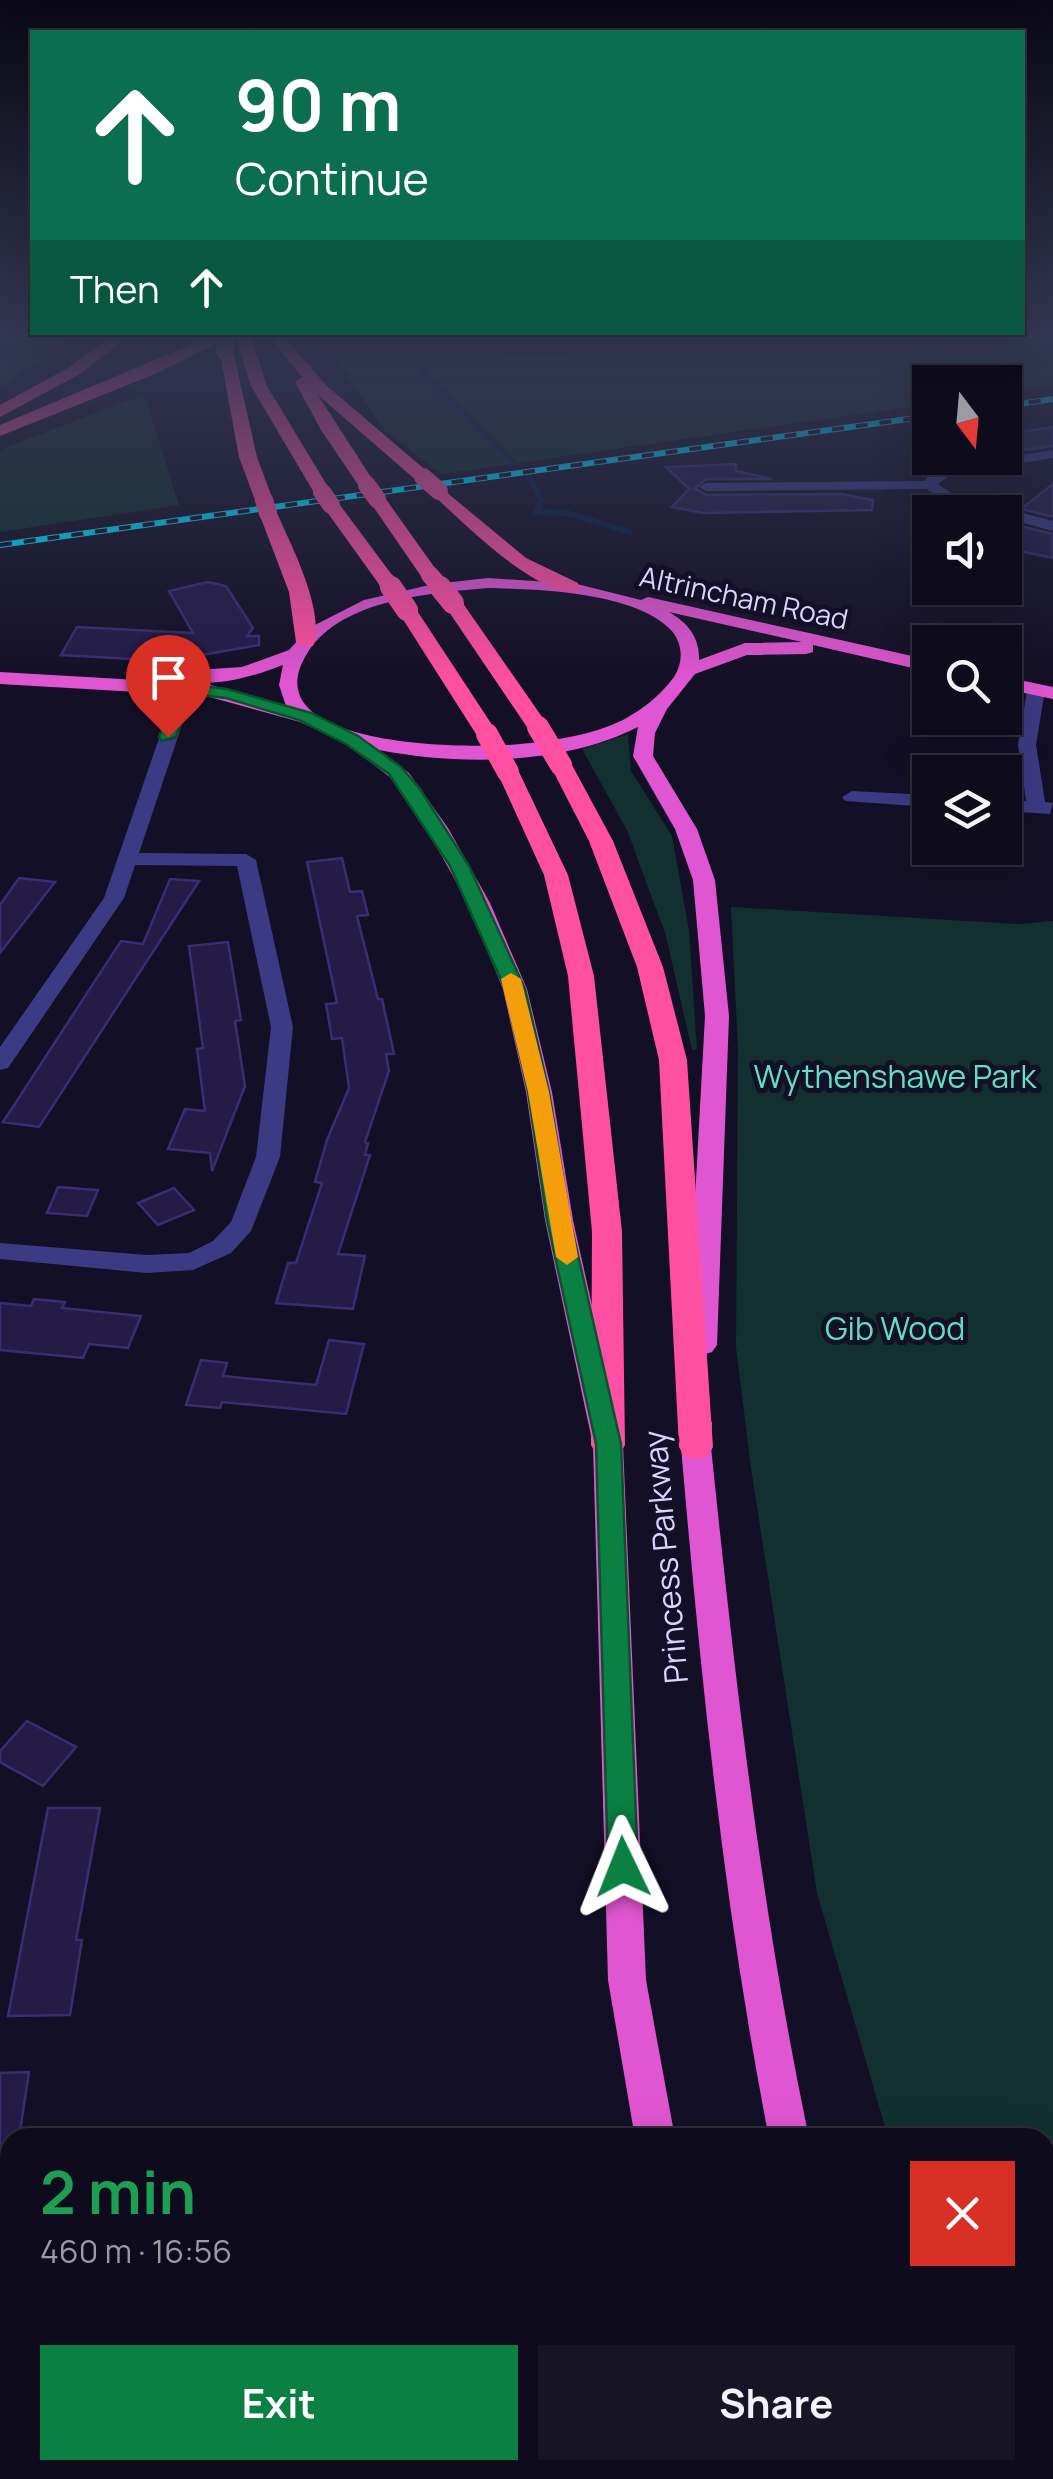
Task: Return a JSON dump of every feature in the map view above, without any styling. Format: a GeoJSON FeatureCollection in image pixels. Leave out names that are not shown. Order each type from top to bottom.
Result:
{"type":"FeatureCollection","features":[{"type":"Feature","properties":{"kind":"highway"},"geometry":{"type":"LineString","coordinates":[[247,451],[305,617],[302,647],[292,663],[288,684],[290,698],[305,716]]}},
{"type":"Feature","properties":{"kind":"highway","name":"Princess Parkway"},"geometry":{"type":"LineString","coordinates":[[298,451],[487,734],[561,890],[588,1026],[607,1232],[608,1444],[626,1980],[653,2128]]}},
{"type":"Feature","properties":{"kind":"highway","name":"Princess Parkway"},"geometry":{"type":"LineString","coordinates":[[343,451],[453,603],[562,765],[601,841],[650,967],[673,1060],[696,1447],[717,1667],[769,2048],[787,2128]]}},
{"type":"Feature","properties":{"kind":"highway"},"geometry":{"type":"LineString","coordinates":[[393,451],[534,570],[571,588]]}},
{"type":"Feature","properties":{"kind":"highway"},"geometry":{"type":"LineString","coordinates":[[0,665],[212,676],[258,670],[302,647],[340,617],[415,592],[488,584],[571,588],[617,597],[660,616],[676,628],[688,643],[689,670],[659,706],[644,733],[643,756],[686,829],[704,880],[717,1016],[696,1447]]}},
{"type":"Feature","properties":{"kind":"highway","name":"Altrincham Road"},"geometry":{"type":"LineString","coordinates":[[617,597],[749,622],[912,662]]}},
{"type":"Feature","properties":{"kind":"highway","name":"Altrincham Road"},"geometry":{"type":"LineString","coordinates":[[689,670],[718,657],[760,647],[858,650]]}},
{"type":"Feature","properties":{"kind":"highway"},"geometry":{"type":"LineString","coordinates":[[0,678],[185,689],[247,698],[305,716],[352,740],[395,770],[420,802],[480,903],[515,989],[551,1155],[559,1220],[608,1444]]}},
{"type":"Feature","properties":{"kind":"highway"},"geometry":{"type":"LineString","coordinates":[[352,740],[410,752],[501,754],[584,738],[628,723],[659,706]]}},
{"type":"Feature","properties":{"kind":"street"},"geometry":{"type":"LineString","coordinates":[[930,485],[934,476],[946,470],[1053,454]]}},
{"type":"Feature","properties":{"kind":"street"},"geometry":{"type":"LineString","coordinates":[[706,487],[930,485],[944,495]]}},
{"type":"Feature","properties":{"kind":"street"},"geometry":{"type":"LineString","coordinates":[[1022,518],[1053,526]]}},
{"type":"Feature","properties":{"kind":"street"},"geometry":{"type":"LineString","coordinates":[[0,1063],[106,910],[128,858],[185,689]]}},
{"type":"Feature","properties":{"kind":"street"},"geometry":{"type":"LineString","coordinates":[[1044,691],[1028,745],[1044,808]]}},
{"type":"Feature","properties":{"kind":"street"},"geometry":{"type":"LineString","coordinates":[[852,797],[912,800]]}},
{"type":"Feature","properties":{"kind":"street"},"geometry":{"type":"LineString","coordinates":[[0,1251],[147,1264],[193,1261],[222,1247],[242,1225],[268,1157],[282,1027],[246,860],[128,858]]}},
{"type":"Feature","properties":{"kind":"green space"},"geometry":{"type":"Polygon","coordinates":[[[0,451],[162,451],[179,505],[0,532],[0,451]]]}},
{"type":"Feature","properties":{"kind":"green space"},"geometry":{"type":"Polygon","coordinates":[[[410,451],[603,451],[440,474],[410,451]]]}},
{"type":"Feature","properties":{"kind":"green space"},"geometry":{"type":"Polygon","coordinates":[[[628,734],[631,771],[672,836],[689,930],[697,1049],[692,1050],[665,932],[628,832],[582,749],[628,734]]]}},
{"type":"Feature","properties":{"kind":"green space","name":"Wythenshawe Park"},"geometry":{"type":"Polygon","coordinates":[[[731,907],[1018,924],[1053,921],[1053,2128],[885,2128],[817,1893],[751,1468],[736,1347],[738,1048],[731,907]]]}},
{"type":"Feature","properties":{"kind":"building"},"geometry":{"type":"Polygon","coordinates":[[[736,464],[736,471],[772,479],[706,479],[695,488],[706,495],[841,494],[873,500],[872,510],[703,513],[672,507],[689,489],[666,467],[736,464]]]}},
{"type":"Feature","properties":{"kind":"building"},"geometry":{"type":"Polygon","coordinates":[[[1053,484],[1053,517],[1022,508],[1053,484]]]}},
{"type":"Feature","properties":{"kind":"building"},"geometry":{"type":"Polygon","coordinates":[[[1022,526],[1053,534],[1053,558],[1022,552],[1022,526]]]}},
{"type":"Feature","properties":{"kind":"building"},"geometry":{"type":"Polygon","coordinates":[[[208,582],[226,586],[253,628],[247,636],[259,636],[259,645],[168,661],[61,655],[77,627],[193,633],[169,591],[208,582]]]}},
{"type":"Feature","properties":{"kind":"building"},"geometry":{"type":"Polygon","coordinates":[[[342,858],[350,892],[362,891],[368,915],[357,916],[394,1054],[386,1054],[389,1071],[365,1142],[365,1155],[370,1155],[338,1254],[365,1256],[353,1309],[276,1303],[288,1263],[296,1263],[322,1183],[315,1182],[327,1140],[349,1088],[342,1038],[332,1039],[326,1004],[337,1003],[307,862],[342,858]]]}},
{"type":"Feature","properties":{"kind":"building"},"geometry":{"type":"Polygon","coordinates":[[[19,878],[55,882],[0,953],[0,905],[19,878]]]}},
{"type":"Feature","properties":{"kind":"building"},"geometry":{"type":"Polygon","coordinates":[[[170,879],[199,881],[39,1127],[3,1122],[121,941],[143,944],[170,879]]]}},
{"type":"Feature","properties":{"kind":"building"},"geometry":{"type":"Polygon","coordinates":[[[228,942],[241,1020],[235,1021],[245,1086],[212,1171],[210,1153],[168,1149],[185,1109],[205,1111],[197,1049],[203,1048],[189,946],[228,942]]]}},
{"type":"Feature","properties":{"kind":"building"},"geometry":{"type":"Polygon","coordinates":[[[58,1187],[98,1190],[87,1216],[47,1213],[58,1187]]]}},
{"type":"Feature","properties":{"kind":"building"},"geometry":{"type":"Polygon","coordinates":[[[174,1188],[194,1210],[158,1225],[138,1203],[174,1188]]]}},
{"type":"Feature","properties":{"kind":"building"},"geometry":{"type":"Polygon","coordinates":[[[34,1299],[65,1302],[62,1308],[141,1316],[128,1348],[89,1344],[83,1358],[0,1350],[0,1303],[31,1306],[34,1299]]]}},
{"type":"Feature","properties":{"kind":"building"},"geometry":{"type":"Polygon","coordinates":[[[329,1340],[364,1344],[346,1414],[222,1402],[220,1408],[186,1405],[201,1360],[227,1363],[223,1376],[316,1385],[329,1340]]]}},
{"type":"Feature","properties":{"kind":"building"},"geometry":{"type":"Polygon","coordinates":[[[27,1721],[76,1747],[43,1786],[0,1762],[0,1751],[27,1721]]]}},
{"type":"Feature","properties":{"kind":"building"},"geometry":{"type":"Polygon","coordinates":[[[48,1808],[100,1808],[76,1940],[82,1940],[70,2015],[8,2016],[48,1808]]]}},
{"type":"Feature","properties":{"kind":"building"},"geometry":{"type":"Polygon","coordinates":[[[29,2072],[21,2128],[0,2128],[0,2073],[29,2072]]]}},
{"type":"Feature","properties":{"kind":"waterway"},"geometry":{"type":"LineString","coordinates":[[502,451],[515,464]]}},
{"type":"Feature","properties":{"kind":"waterway"},"geometry":{"type":"LineString","coordinates":[[529,476],[541,500],[536,512],[568,513],[629,532]]}},
{"type":"Feature","properties":{"kind":"railway"},"geometry":{"type":"LineString","coordinates":[[0,545],[680,451]]}},
{"type":"Feature","properties":{"kind":"slow traffic"},"geometry":{"type":"LineString","coordinates":[[511,979],[539,1092],[567,1257]]}},
{"type":"Feature","properties":{"kind":"route"},"geometry":{"type":"LineString","coordinates":[[168,737],[185,689],[271,705],[305,716],[352,740],[395,770],[412,789],[460,866],[497,943],[515,989],[539,1092],[559,1220],[608,1444],[623,1867]]}},
{"type":"Feature","properties":{"kind":"park label","name":"Gib Wood"},"geometry":{"type":"Point","coordinates":[895,1328]}}]}
